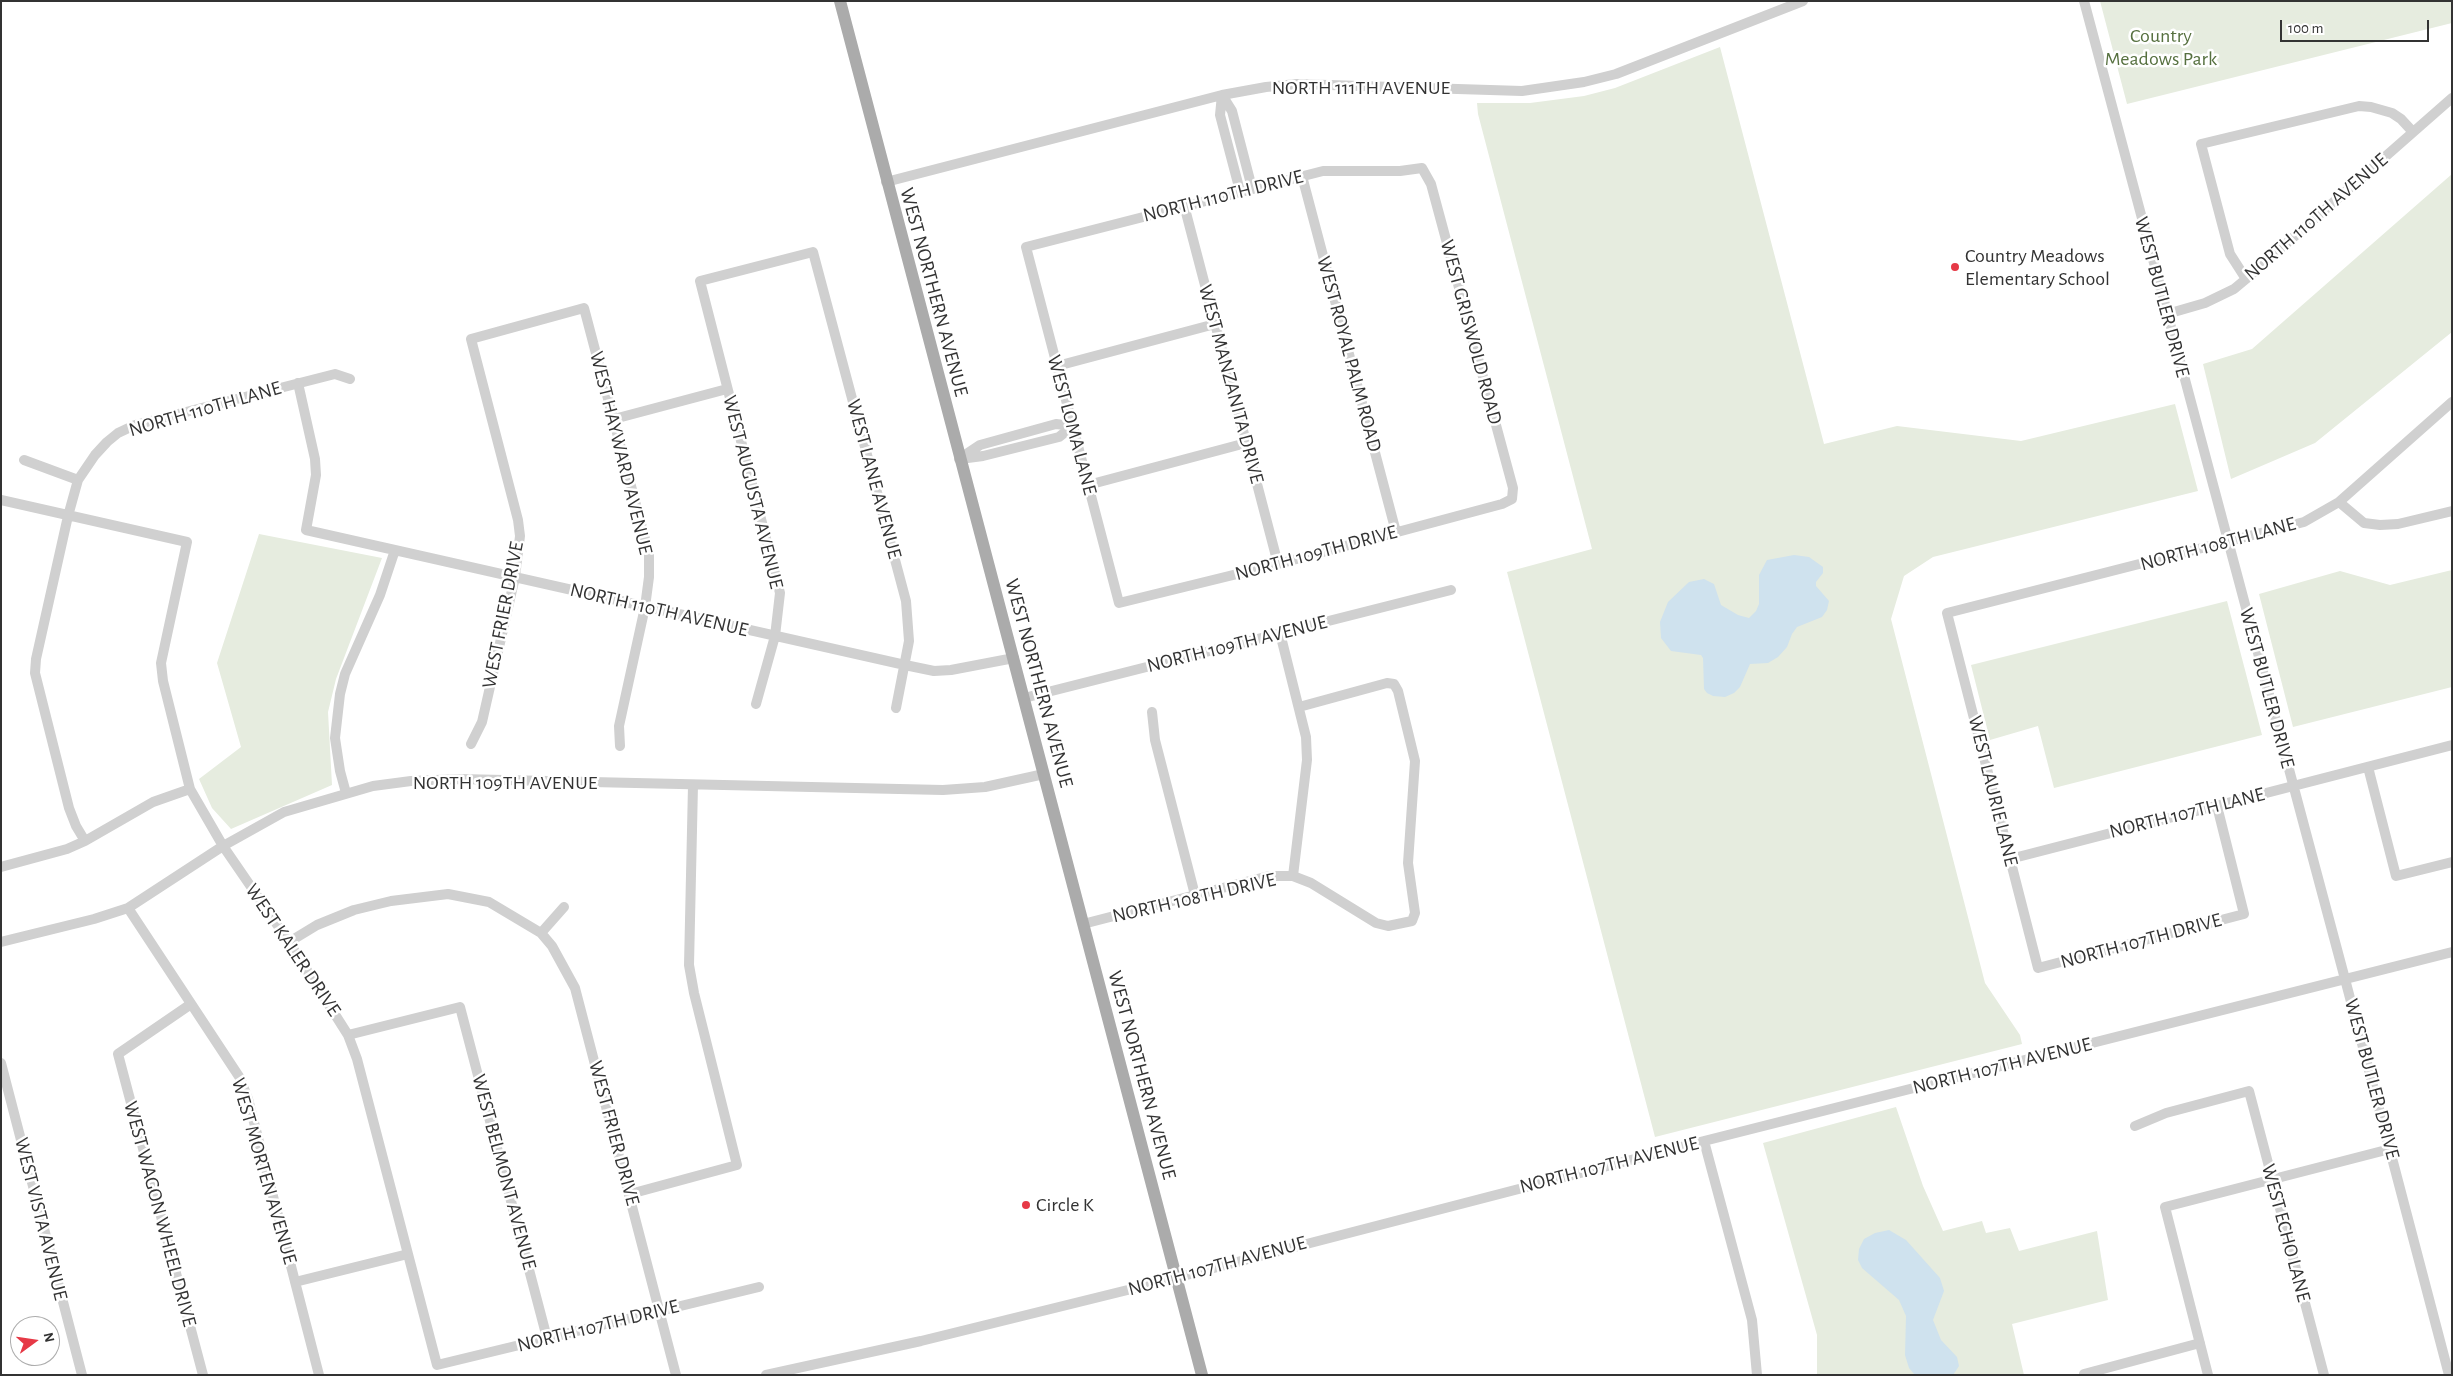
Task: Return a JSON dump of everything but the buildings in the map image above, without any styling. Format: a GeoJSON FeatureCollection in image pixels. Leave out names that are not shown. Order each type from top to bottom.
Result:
{"type":"FeatureCollection","features":[{"type":"Feature","properties":{"kind":"main road","name":"WEST NORTHERN AVENUE"},"geometry":{"type":"LineString","coordinates":[[840,1],[886,182],[1014,658],[1202,1375]]}},
{"type":"Feature","properties":{"kind":"street","name":"NORTH 111TH AVENUE"},"geometry":{"type":"LineString","coordinates":[[886,182],[1222,95],[1297,84],[1522,91],[1562,87],[1616,74],[1803,1]]}},
{"type":"Feature","properties":{"kind":"street","name":"WEST BUTLER DRIVE"},"geometry":{"type":"LineString","coordinates":[[2084,1],[2449,1375]]}},
{"type":"Feature","properties":{"kind":"street"},"geometry":{"type":"LineString","coordinates":[[1222,95],[1232,111],[1252,188]]}},
{"type":"Feature","properties":{"kind":"street"},"geometry":{"type":"LineString","coordinates":[[1222,95],[1220,115],[1240,191]]}},
{"type":"Feature","properties":{"kind":"street","name":"NORTH 110TH AVENUE"},"geometry":{"type":"LineString","coordinates":[[2167,314],[2206,303],[2234,289],[2452,98]]}},
{"type":"Feature","properties":{"kind":"street"},"geometry":{"type":"LineString","coordinates":[[2246,279],[2230,254],[2201,144],[2359,106],[2371,106],[2392,113],[2414,132]]}},
{"type":"Feature","properties":{"kind":"street","name":"NORTH 110TH DRIVE"},"geometry":{"type":"LineString","coordinates":[[1026,247],[1184,205],[1323,171],[1400,171],[1422,168]]}},
{"type":"Feature","properties":{"kind":"street","name":"WEST GRISWOLD ROAD"},"geometry":{"type":"LineString","coordinates":[[1422,168],[1431,184],[1513,488],[1512,499]]}},
{"type":"Feature","properties":{"kind":"street","name":"WEST ROYAL PALM ROAD"},"geometry":{"type":"LineString","coordinates":[[1302,176],[1396,532]]}},
{"type":"Feature","properties":{"kind":"street","name":"WEST MANZANITA DRIVE"},"geometry":{"type":"LineString","coordinates":[[1184,205],[1278,564]]}},
{"type":"Feature","properties":{"kind":"street","name":"WEST LOMA LANE"},"geometry":{"type":"LineString","coordinates":[[1026,247],[1118,603]]}},
{"type":"Feature","properties":{"kind":"street","name":"WEST AUGUSTA AVENUE"},"geometry":{"type":"LineString","coordinates":[[756,704],[775,636],[780,607],[778,579],[700,281],[813,252]]}},
{"type":"Feature","properties":{"kind":"street","name":"WEST LANE AVENUE"},"geometry":{"type":"LineString","coordinates":[[813,252],[906,601],[909,641],[896,708]]}},
{"type":"Feature","properties":{"kind":"street","name":"WEST FRIER DRIVE"},"geometry":{"type":"LineString","coordinates":[[471,744],[482,722],[520,550],[518,520],[471,339],[584,308]]}},
{"type":"Feature","properties":{"kind":"street","name":"WEST HAYWARD AVENUE"},"geometry":{"type":"LineString","coordinates":[[584,308],[648,554],[650,577],[618,726],[620,746]]}},
{"type":"Feature","properties":{"kind":"street"},"geometry":{"type":"LineString","coordinates":[[1057,366],[1215,324]]}},
{"type":"Feature","properties":{"kind":"street","name":"NORTH 110TH LANE"},"geometry":{"type":"LineString","coordinates":[[78,480],[95,454],[118,433],[136,424],[335,374],[350,379]]}},
{"type":"Feature","properties":{"kind":"street","name":"NORTH 110TH AVENUE"},"geometry":{"type":"LineString","coordinates":[[298,383],[315,459],[316,475],[306,530],[905,665],[934,670],[951,670],[1014,658]]}},
{"type":"Feature","properties":{"kind":"street"},"geometry":{"type":"LineString","coordinates":[[614,419],[727,389]]}},
{"type":"Feature","properties":{"kind":"street","name":"NORTH 108TH LANE"},"geometry":{"type":"LineString","coordinates":[[1947,614],[2304,522],[2338,502],[2452,402]]}},
{"type":"Feature","properties":{"kind":"street"},"geometry":{"type":"LineString","coordinates":[[959,459],[984,456],[1059,437],[1073,426]]}},
{"type":"Feature","properties":{"kind":"street"},"geometry":{"type":"LineString","coordinates":[[1088,485],[1246,443]]}},
{"type":"Feature","properties":{"kind":"street"},"geometry":{"type":"LineString","coordinates":[[24,460],[78,480],[68,516],[36,659],[36,673],[69,808],[76,826],[85,841]]}},
{"type":"Feature","properties":{"kind":"street","name":"NORTH 109TH DRIVE"},"geometry":{"type":"LineString","coordinates":[[1118,603],[1278,564],[1502,504],[1512,499]]}},
{"type":"Feature","properties":{"kind":"street"},"geometry":{"type":"LineString","coordinates":[[1,500],[68,516]]}},
{"type":"Feature","properties":{"kind":"street"},"geometry":{"type":"LineString","coordinates":[[2338,502],[2364,523],[2380,525],[2398,524],[2452,511]]}},
{"type":"Feature","properties":{"kind":"street","name":"WEST KALER DRIVE"},"geometry":{"type":"LineString","coordinates":[[68,516],[187,542],[161,663],[163,680],[190,789],[223,846],[289,942],[348,1035],[357,1060],[437,1365]]}},
{"type":"Feature","properties":{"kind":"street"},"geometry":{"type":"LineString","coordinates":[[346,793],[340,771],[335,738],[340,694],[345,674],[380,595],[395,550]]}},
{"type":"Feature","properties":{"kind":"street","name":"NORTH 109TH AVENUE"},"geometry":{"type":"LineString","coordinates":[[1024,698],[1450,590]]}},
{"type":"Feature","properties":{"kind":"street","name":"WEST LAURIE LANE"},"geometry":{"type":"LineString","coordinates":[[1947,614],[2038,968]]}},
{"type":"Feature","properties":{"kind":"street"},"geometry":{"type":"LineString","coordinates":[[1280,633],[1306,737],[1307,760],[1294,876]]}},
{"type":"Feature","properties":{"kind":"street","name":"NORTH 108TH DRIVE"},"geometry":{"type":"LineString","coordinates":[[1083,924],[1269,876],[1294,876],[1311,882],[1376,923],[1388,926],[1412,920],[1414,913],[1408,863],[1415,761],[1398,691],[1394,684],[1387,683],[1299,707]]}},
{"type":"Feature","properties":{"kind":"street"},"geometry":{"type":"LineString","coordinates":[[1152,712],[1155,740],[1195,895]]}},
{"type":"Feature","properties":{"kind":"street","name":"NORTH 107TH LANE"},"geometry":{"type":"LineString","coordinates":[[2010,858],[2452,746]]}},
{"type":"Feature","properties":{"kind":"street"},"geometry":{"type":"LineString","coordinates":[[2368,767],[2396,876],[2452,862]]}},
{"type":"Feature","properties":{"kind":"street","name":"NORTH 109TH AVENUE"},"geometry":{"type":"LineString","coordinates":[[1,942],[94,919],[128,908],[223,846],[284,812],[373,786],[411,781],[460,779],[960,790],[985,787],[1044,774]]}},
{"type":"Feature","properties":{"kind":"street"},"geometry":{"type":"LineString","coordinates":[[630,1194],[737,1165],[694,993],[689,965],[693,785]]}},
{"type":"Feature","properties":{"kind":"street"},"geometry":{"type":"LineString","coordinates":[[1,867],[67,849],[85,841],[153,802],[190,789]]}},
{"type":"Feature","properties":{"kind":"street","name":"NORTH 107TH DRIVE"},"geometry":{"type":"LineString","coordinates":[[2038,968],[2244,914],[2217,806]]}},
{"type":"Feature","properties":{"kind":"street"},"geometry":{"type":"LineString","coordinates":[[289,942],[317,926],[354,910],[398,899],[448,894],[489,902],[541,933],[564,907]]}},
{"type":"Feature","properties":{"kind":"street","name":"WEST MORTEN AVENUE"},"geometry":{"type":"LineString","coordinates":[[128,908],[235,1068],[248,1099],[320,1375]]}},
{"type":"Feature","properties":{"kind":"street","name":"WEST FRIER DRIVE"},"geometry":{"type":"LineString","coordinates":[[541,933],[557,954],[575,988],[676,1375]]}},
{"type":"Feature","properties":{"kind":"street","name":"NORTH 107TH AVENUE"},"geometry":{"type":"LineString","coordinates":[[766,1375],[921,1341],[2452,952]]}},
{"type":"Feature","properties":{"kind":"street","name":"WEST WAGON WHEEL DRIVE"},"geometry":{"type":"LineString","coordinates":[[191,1004],[118,1054],[203,1375]]}},
{"type":"Feature","properties":{"kind":"street","name":"WEST BELMONT AVENUE"},"geometry":{"type":"LineString","coordinates":[[348,1035],[460,1007],[547,1338]]}},
{"type":"Feature","properties":{"kind":"street","name":"WEST VISTA AVENUE"},"geometry":{"type":"LineString","coordinates":[[1,1063],[82,1375]]}},
{"type":"Feature","properties":{"kind":"street","name":"WEST ECHO LANE"},"geometry":{"type":"LineString","coordinates":[[2135,1126],[2166,1113],[2249,1091],[2324,1375]]}},
{"type":"Feature","properties":{"kind":"street"},"geometry":{"type":"LineString","coordinates":[[1704,1141],[1752,1320],[1757,1375]]}},
{"type":"Feature","properties":{"kind":"street"},"geometry":{"type":"LineString","coordinates":[[2208,1375],[2165,1207],[2390,1149]]}},
{"type":"Feature","properties":{"kind":"street"},"geometry":{"type":"LineString","coordinates":[[295,1282],[408,1254]]}},
{"type":"Feature","properties":{"kind":"street","name":"NORTH 107TH DRIVE"},"geometry":{"type":"LineString","coordinates":[[437,1365],[759,1287]]}},
{"type":"Feature","properties":{"kind":"street"},"geometry":{"type":"LineString","coordinates":[[2084,1374],[2200,1344]]}},
{"type":"Feature","properties":{"kind":"green space","name":"Country Meadows Park"},"geometry":{"type":"Polygon","coordinates":[[[2100,1],[2452,1],[2452,23],[2127,104],[2100,1]]]}},
{"type":"Feature","properties":{"kind":"green space"},"geometry":{"type":"Polygon","coordinates":[[[1720,47],[1824,444],[1897,426],[2021,441],[2175,404],[2198,491],[1933,557],[1904,576],[1891,619],[1985,983],[2020,1035],[2022,1044],[1655,1137],[1507,572],[1592,549],[1478,114],[1477,103],[1530,103],[1584,96],[1615,88],[1720,47]]]}},
{"type":"Feature","properties":{"kind":"green space"},"geometry":{"type":"Polygon","coordinates":[[[2452,174],[2452,332],[2315,443],[2231,479],[2203,364],[2252,349],[2452,174]]]}},
{"type":"Feature","properties":{"kind":"green space"},"geometry":{"type":"Polygon","coordinates":[[[259,534],[382,558],[336,679],[328,712],[332,785],[231,829],[212,808],[199,779],[241,747],[217,663],[259,534]]]}},
{"type":"Feature","properties":{"kind":"green space"},"geometry":{"type":"Polygon","coordinates":[[[2452,570],[2452,687],[2293,727],[2259,594],[2340,571],[2390,585],[2452,570]]]}},
{"type":"Feature","properties":{"kind":"green space"},"geometry":{"type":"Polygon","coordinates":[[[2227,601],[2262,735],[2054,788],[2038,726],[1990,740],[1971,665],[2227,601]]]}},
{"type":"Feature","properties":{"kind":"green space"},"geometry":{"type":"Polygon","coordinates":[[[1896,1107],[1923,1186],[1943,1231],[1982,1221],[1986,1233],[2010,1228],[2019,1251],[2097,1231],[2108,1300],[2012,1324],[2024,1375],[1817,1375],[1817,1335],[1763,1143],[1896,1107]]]}},
{"type":"Feature","properties":{"kind":"water"},"geometry":{"type":"Polygon","coordinates":[[[1794,555],[1809,557],[1823,567],[1823,573],[1816,582],[1816,586],[1829,601],[1827,610],[1822,617],[1797,627],[1787,647],[1778,657],[1768,663],[1750,664],[1740,687],[1734,693],[1725,697],[1713,696],[1707,693],[1704,689],[1703,658],[1701,655],[1671,651],[1661,638],[1660,622],[1668,602],[1689,582],[1704,579],[1714,584],[1721,605],[1738,615],[1749,618],[1756,611],[1759,604],[1759,575],[1767,560],[1794,555]]]}},
{"type":"Feature","properties":{"kind":"water"},"geometry":{"type":"Polygon","coordinates":[[[1889,1230],[1906,1240],[1940,1278],[1944,1291],[1933,1320],[1941,1340],[1957,1357],[1959,1366],[1953,1375],[1915,1375],[1909,1368],[1905,1355],[1906,1316],[1899,1300],[1862,1268],[1858,1260],[1859,1249],[1864,1239],[1875,1233],[1889,1230]]]}},
{"type":"Feature","properties":{"kind":"place","name":"Country Meadows Elementary School"},"geometry":{"type":"Point","coordinates":[1955,267]}},
{"type":"Feature","properties":{"kind":"place","name":"Circle K"},"geometry":{"type":"Point","coordinates":[1026,1205]}}]}
